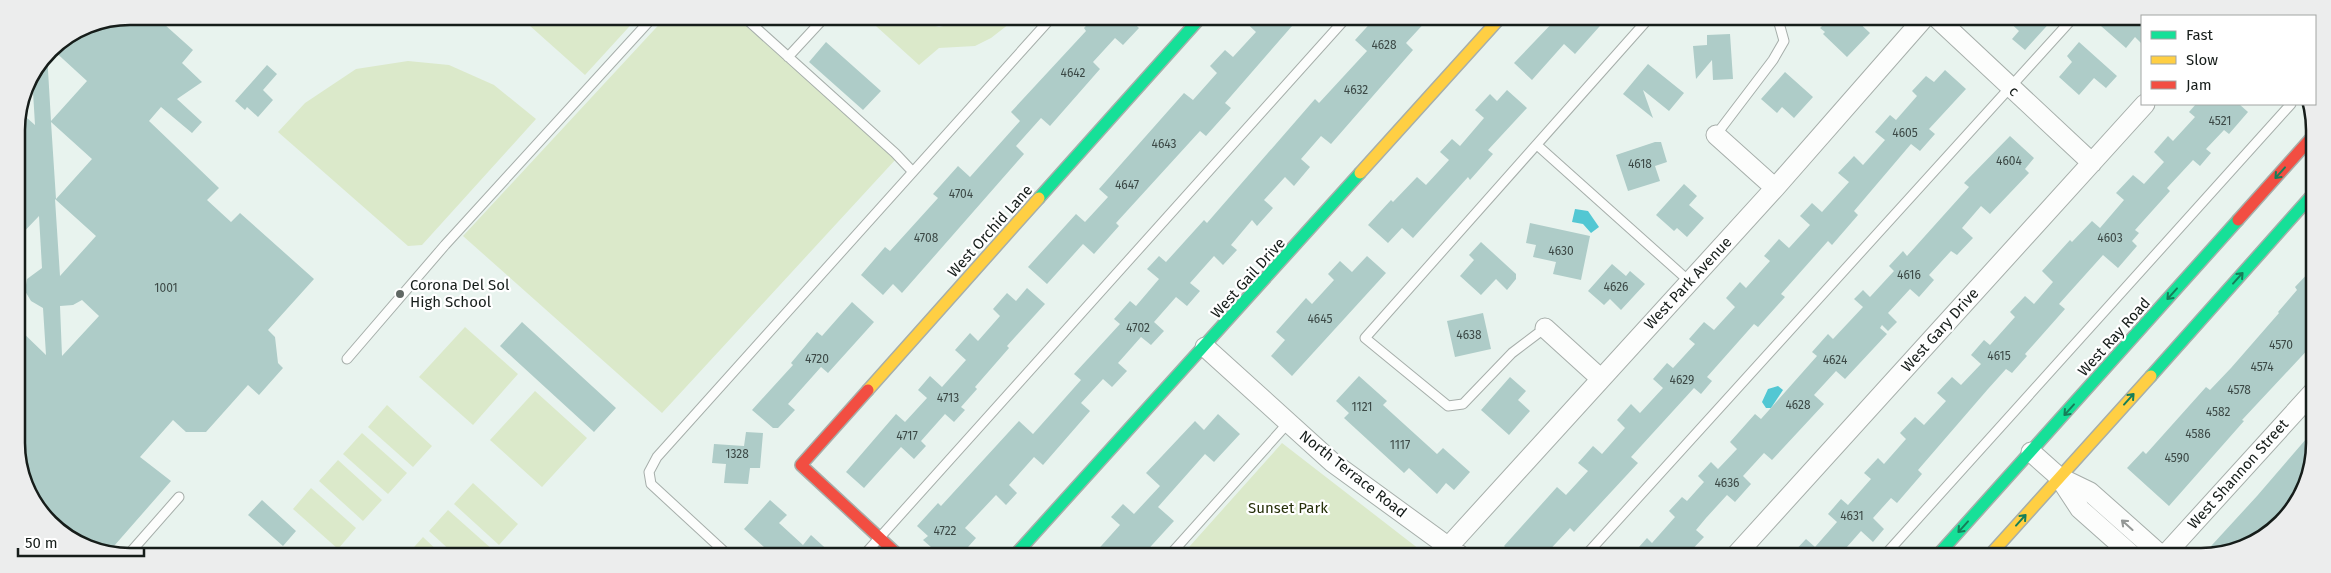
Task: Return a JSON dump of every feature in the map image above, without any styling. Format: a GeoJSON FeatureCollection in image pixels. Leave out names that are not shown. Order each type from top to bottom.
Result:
{"type":"FeatureCollection","features":[{"type":"Feature","properties":{"kind":"street","name":"West Orchid Lane"},"geometry":{"type":"LineString","coordinates":[[880,538],[802,465],[1194,25]]}},
{"type":"Feature","properties":{"kind":"street","name":"West Gail Drive"},"geometry":{"type":"LineString","coordinates":[[1021,548],[1205,347],[1494,25]]}},
{"type":"Feature","properties":{"kind":"street","name":"West Park Avenue"},"geometry":{"type":"LineString","coordinates":[[1458,548],[1600,378],[1775,188],[1918,25]]}},
{"type":"Feature","properties":{"kind":"street","name":"c"},"geometry":{"type":"LineString","coordinates":[[1944,25],[2092,163]]}},
{"type":"Feature","properties":{"kind":"street","name":"West Gary Drive"},"geometry":{"type":"LineString","coordinates":[[1742,548],[2144,105]]}},
{"type":"Feature","properties":{"kind":"street"},"geometry":{"type":"LineString","coordinates":[[1716,135],[1775,188]]}},
{"type":"Feature","properties":{"kind":"street","name":"West Ray Road"},"geometry":{"type":"LineString","coordinates":[[1944,548],[2306,144]]}},
{"type":"Feature","properties":{"kind":"street"},"geometry":{"type":"LineString","coordinates":[[1996,548],[2306,202]]}},
{"type":"Feature","properties":{"kind":"street"},"geometry":{"type":"LineString","coordinates":[[1545,328],[1600,378]]}},
{"type":"Feature","properties":{"kind":"street","name":"North Terrace Road"},"geometry":{"type":"LineString","coordinates":[[1205,347],[1332,462],[1451,548]]}},
{"type":"Feature","properties":{"kind":"street","name":"West Shannon Street"},"geometry":{"type":"LineString","coordinates":[[2170,548],[2306,399]]}},
{"type":"Feature","properties":{"kind":"street"},"geometry":{"type":"LineString","coordinates":[[2031,452],[2059,477],[2080,509],[2124,548]]}},
{"type":"Feature","properties":{"kind":"street"},"geometry":{"type":"LineString","coordinates":[[2059,477],[2090,492],[2154,548]]}},
{"type":"Feature","properties":{"kind":"street"},"geometry":{"type":"LineString","coordinates":[[880,538],[891,548]]}},
{"type":"Feature","properties":{"kind":"lane"},"geometry":{"type":"LineString","coordinates":[[347,359],[445,245],[646,25]]}},
{"type":"Feature","properties":{"kind":"lane"},"geometry":{"type":"LineString","coordinates":[[753,25],[913,172]]}},
{"type":"Feature","properties":{"kind":"lane"},"geometry":{"type":"LineString","coordinates":[[788,57],[818,25]]}},
{"type":"Feature","properties":{"kind":"lane"},"geometry":{"type":"LineString","coordinates":[[720,548],[651,484],[649,472],[658,457],[1045,25]]}},
{"type":"Feature","properties":{"kind":"lane"},"geometry":{"type":"LineString","coordinates":[[871,548],[1340,25]]}},
{"type":"Feature","properties":{"kind":"lane"},"geometry":{"type":"LineString","coordinates":[[1545,328],[1512,353],[1463,404],[1448,406],[1365,338],[1643,25]]}},
{"type":"Feature","properties":{"kind":"lane"},"geometry":{"type":"LineString","coordinates":[[1716,135],[1773,60],[1784,41],[1780,25]]}},
{"type":"Feature","properties":{"kind":"lane"},"geometry":{"type":"LineString","coordinates":[[1592,548],[2067,25]]}},
{"type":"Feature","properties":{"kind":"lane"},"geometry":{"type":"LineString","coordinates":[[1891,548],[2290,105]]}},
{"type":"Feature","properties":{"kind":"lane"},"geometry":{"type":"LineString","coordinates":[[1537,144],[1690,282]]}},
{"type":"Feature","properties":{"kind":"lane"},"geometry":{"type":"LineString","coordinates":[[1176,548],[1288,423]]}},
{"type":"Feature","properties":{"kind":"lane"},"geometry":{"type":"LineString","coordinates":[[133,548],[178,497]]}},
{"type":"Feature","properties":{"kind":"green space"},"geometry":{"type":"Polygon","coordinates":[[[529,25],[631,25],[585,75],[529,25]]]}},
{"type":"Feature","properties":{"kind":"green space"},"geometry":{"type":"Polygon","coordinates":[[[659,25],[745,25],[896,159],[662,413],[463,236],[659,25]]]}},
{"type":"Feature","properties":{"kind":"green space"},"geometry":{"type":"Polygon","coordinates":[[[875,25],[932,25],[939,27],[948,25],[1008,25],[991,38],[975,46],[939,48],[919,65],[875,25]]]}},
{"type":"Feature","properties":{"kind":"green space"},"geometry":{"type":"Polygon","coordinates":[[[408,61],[449,65],[494,85],[536,119],[422,245],[408,246],[278,132],[305,103],[356,69],[408,61]]]}},
{"type":"Feature","properties":{"kind":"green space"},"geometry":{"type":"Polygon","coordinates":[[[465,327],[518,374],[473,425],[419,377],[465,327]]]}},
{"type":"Feature","properties":{"kind":"green space"},"geometry":{"type":"Polygon","coordinates":[[[535,391],[587,438],[542,487],[490,440],[535,391]]]}},
{"type":"Feature","properties":{"kind":"green space"},"geometry":{"type":"Polygon","coordinates":[[[387,405],[432,446],[413,467],[368,427],[387,405]]]}},
{"type":"Feature","properties":{"kind":"green space"},"geometry":{"type":"Polygon","coordinates":[[[362,433],[407,473],[388,494],[343,454],[362,433]]]}},
{"type":"Feature","properties":{"kind":"green space","name":"Sunset Park"},"geometry":{"type":"Polygon","coordinates":[[[1282,443],[1418,548],[1188,548],[1282,443]]]}},
{"type":"Feature","properties":{"kind":"green space"},"geometry":{"type":"Polygon","coordinates":[[[338,460],[382,500],[363,521],[319,481],[338,460]]]}},
{"type":"Feature","properties":{"kind":"green space"},"geometry":{"type":"Polygon","coordinates":[[[473,483],[518,524],[499,545],[454,504],[473,483]]]}},
{"type":"Feature","properties":{"kind":"green space"},"geometry":{"type":"Polygon","coordinates":[[[311,488],[356,528],[337,548],[293,509],[311,488]]]}},
{"type":"Feature","properties":{"kind":"green space"},"geometry":{"type":"Polygon","coordinates":[[[448,510],[491,548],[447,548],[429,531],[448,510]]]}},
{"type":"Feature","properties":{"kind":"green space"},"geometry":{"type":"Polygon","coordinates":[[[423,537],[435,548],[413,548],[423,537]]]}},
{"type":"Feature","properties":{"kind":"water"},"geometry":{"type":"Polygon","coordinates":[[[1575,209],[1588,211],[1599,227],[1591,233],[1583,224],[1572,222],[1575,209]]]}},
{"type":"Feature","properties":{"kind":"water"},"geometry":{"type":"Polygon","coordinates":[[[1778,386],[1783,390],[1771,408],[1766,408],[1762,402],[1768,389],[1778,386]]]}},
{"type":"Feature","properties":{"kind":"building"},"geometry":{"type":"Polygon","coordinates":[[[165,25],[193,50],[182,63],[202,82],[177,99],[202,122],[192,133],[161,107],[149,121],[219,188],[207,200],[231,222],[240,213],[314,279],[268,330],[275,337],[278,363],[283,368],[259,395],[248,385],[206,432],[186,432],[173,420],[140,457],[171,481],[113,547],[77,534],[56,517],[43,502],[36,490],[27,464],[25,450],[25,335],[46,355],[43,308],[31,301],[25,291],[27,279],[42,268],[39,216],[25,231],[26,117],[35,125],[33,90],[48,65],[51,121],[87,81],[58,54],[71,43],[90,33],[109,27],[165,25]],[[51,122],[56,199],[92,159],[51,122]],[[55,199],[60,276],[96,236],[55,199]],[[82,300],[73,305],[60,306],[62,356],[99,316],[82,300]]]}},
{"type":"Feature","properties":{"kind":"building"},"geometry":{"type":"Polygon","coordinates":[[[1087,25],[1136,25],[1139,28],[1123,45],[1115,38],[1093,62],[1100,69],[1050,126],[1041,118],[1016,146],[1024,154],[902,293],[893,284],[883,295],[861,275],[885,247],[890,251],[938,198],[933,194],[958,166],[970,177],[1020,121],[1011,112],[1086,31],[1084,28],[1087,25]]]}},
{"type":"Feature","properties":{"kind":"building"},"geometry":{"type":"Polygon","coordinates":[[[1249,25],[1293,25],[1225,103],[1231,108],[1206,136],[1200,131],[1116,223],[1119,226],[1094,254],[1083,244],[1047,284],[1028,267],[1076,214],[1085,222],[1108,197],[1099,189],[1184,93],[1193,100],[1217,73],[1210,66],[1225,50],[1233,57],[1256,32],[1249,25]]]}},
{"type":"Feature","properties":{"kind":"building"},"geometry":{"type":"Polygon","coordinates":[[[1369,25],[1423,25],[1406,43],[1413,50],[1331,144],[1321,136],[1301,159],[1310,167],[1294,186],[1285,177],[1264,200],[1273,208],[1257,226],[1252,220],[1231,245],[1237,250],[1223,265],[1214,256],[1190,283],[1200,291],[1187,306],[1176,297],[1154,322],[1164,331],[1151,345],[1141,337],[1118,363],[1127,371],[1112,387],[1103,379],[1081,403],[1090,411],[1043,465],[1034,457],[1009,485],[1017,493],[1006,505],[996,495],[965,528],[976,538],[967,548],[932,548],[923,540],[928,536],[917,526],[938,503],[941,506],[1019,421],[1033,434],[1081,380],[1074,374],[1120,324],[1114,319],[1130,301],[1136,306],[1159,279],[1147,269],[1159,256],[1166,262],[1204,220],[1207,223],[1315,99],[1319,103],[1367,51],[1355,40],[1369,25]]]}},
{"type":"Feature","properties":{"kind":"building"},"geometry":{"type":"Polygon","coordinates":[[[1550,25],[1601,25],[1575,54],[1564,44],[1532,80],[1514,63],[1550,25]]]}},
{"type":"Feature","properties":{"kind":"building"},"geometry":{"type":"Polygon","coordinates":[[[1823,25],[1861,25],[1870,33],[1847,57],[1823,34],[1825,32],[1820,28],[1823,25]]]}},
{"type":"Feature","properties":{"kind":"building"},"geometry":{"type":"Polygon","coordinates":[[[2013,25],[2048,25],[2025,50],[2012,39],[2019,31],[2013,25]]]}},
{"type":"Feature","properties":{"kind":"building"},"geometry":{"type":"Polygon","coordinates":[[[2141,25],[2141,43],[2135,37],[2126,48],[2101,26],[2141,25]]]}},
{"type":"Feature","properties":{"kind":"building"},"geometry":{"type":"Polygon","coordinates":[[[1730,34],[1733,79],[1713,80],[1712,60],[1696,79],[1693,46],[1707,45],[1707,35],[1730,34]]]}},
{"type":"Feature","properties":{"kind":"building"},"geometry":{"type":"Polygon","coordinates":[[[826,42],[881,91],[863,110],[809,62],[826,42]]]}},
{"type":"Feature","properties":{"kind":"building"},"geometry":{"type":"Polygon","coordinates":[[[2079,42],[2117,76],[2106,88],[2094,78],[2079,95],[2059,77],[2072,62],[2067,56],[2079,42]]]}},
{"type":"Feature","properties":{"kind":"building"},"geometry":{"type":"Polygon","coordinates":[[[1648,64],[1684,93],[1669,111],[1643,90],[1653,118],[1623,94],[1648,64]]]}},
{"type":"Feature","properties":{"kind":"building"},"geometry":{"type":"Polygon","coordinates":[[[267,65],[277,74],[263,90],[273,100],[258,117],[247,107],[245,110],[235,101],[267,65]]]}},
{"type":"Feature","properties":{"kind":"building"},"geometry":{"type":"Polygon","coordinates":[[[1945,70],[1966,89],[1929,129],[1935,134],[1920,151],[1911,144],[1854,211],[1858,215],[1832,245],[1828,241],[1781,294],[1785,297],[1758,327],[1754,324],[1707,377],[1712,381],[1701,394],[1694,388],[1631,457],[1638,463],[1574,532],[1570,528],[1551,548],[1506,548],[1504,546],[1557,487],[1566,495],[1588,471],[1578,463],[1593,446],[1602,454],[1625,428],[1617,420],[1631,404],[1640,413],[1663,388],[1653,379],[1667,363],[1673,368],[1695,344],[1689,339],[1704,322],[1714,330],[1735,307],[1726,298],[1740,282],[1746,288],[1770,261],[1764,256],[1779,239],[1789,248],[1810,225],[1800,216],[1812,203],[1822,212],[1849,182],[1838,173],[1854,156],[1863,165],[1885,140],[1875,132],[1890,115],[1896,120],[1917,96],[1912,91],[1926,76],[1934,82],[1945,70]]]}},
{"type":"Feature","properties":{"kind":"building"},"geometry":{"type":"Polygon","coordinates":[[[1785,72],[1813,97],[1794,118],[1782,107],[1777,113],[1761,99],[1785,72]]]}},
{"type":"Feature","properties":{"kind":"building"},"geometry":{"type":"Polygon","coordinates":[[[1507,90],[1527,108],[1488,150],[1493,154],[1470,180],[1468,177],[1413,238],[1402,228],[1388,243],[1368,225],[1391,200],[1393,202],[1417,177],[1426,185],[1449,160],[1440,152],[1452,139],[1460,146],[1484,118],[1475,110],[1490,94],[1497,101],[1507,90]]]}},
{"type":"Feature","properties":{"kind":"building"},"geometry":{"type":"Polygon","coordinates":[[[2195,105],[2240,105],[2248,112],[2229,134],[2224,130],[2206,149],[2211,153],[2200,166],[2193,160],[2167,188],[2170,191],[2135,230],[2139,233],[2132,241],[2137,246],[2118,268],[2103,255],[2059,304],[2065,309],[2025,354],[2027,356],[2012,373],[2006,369],[1988,389],[1918,470],[1922,474],[1897,503],[1891,498],[1873,518],[1884,529],[1873,542],[1861,531],[1846,548],[1798,548],[1806,539],[1815,547],[1837,522],[1828,514],[1841,499],[1848,505],[1871,479],[1864,473],[1878,458],[1884,464],[1906,439],[1900,433],[1915,417],[1924,425],[1946,401],[1937,393],[1952,377],[1961,385],[1981,364],[1971,355],[1984,340],[1990,345],[2015,317],[2010,312],[2025,296],[2034,304],[2053,282],[2042,271],[2070,240],[2072,242],[2092,221],[2100,228],[2124,200],[2116,193],[2133,175],[2144,184],[2164,162],[2154,152],[2168,136],[2173,141],[2195,117],[2189,112],[2195,105]]]}},
{"type":"Feature","properties":{"kind":"building"},"geometry":{"type":"Polygon","coordinates":[[[2010,136],[2034,158],[2025,169],[2029,173],[1990,214],[1981,206],[1962,228],[1973,238],[1957,255],[1951,251],[1929,275],[1934,280],[1919,297],[1910,289],[1888,313],[1897,322],[1888,331],[1882,325],[1880,328],[1887,334],[1845,379],[1836,371],[1814,395],[1824,404],[1772,460],[1764,453],[1743,476],[1751,484],[1735,502],[1727,495],[1706,518],[1696,530],[1704,537],[1694,548],[1638,548],[1647,538],[1652,543],[1675,517],[1669,511],[1682,497],[1687,501],[1704,482],[1698,476],[1711,462],[1718,469],[1737,449],[1730,442],[1755,414],[1761,419],[1817,356],[1812,352],[1828,334],[1833,339],[1863,307],[1854,299],[1863,290],[1870,297],[1894,271],[1889,266],[1903,251],[1907,256],[1969,187],[1964,183],[2010,136]]]}},
{"type":"Feature","properties":{"kind":"building"},"geometry":{"type":"Polygon","coordinates":[[[1655,142],[1661,142],[1667,162],[1655,166],[1660,181],[1628,191],[1616,155],[1655,142]]]}},
{"type":"Feature","properties":{"kind":"building"},"geometry":{"type":"Polygon","coordinates":[[[1684,184],[1697,196],[1689,205],[1704,218],[1687,237],[1677,228],[1674,231],[1656,215],[1684,184]]]}},
{"type":"Feature","properties":{"kind":"building"},"geometry":{"type":"Polygon","coordinates":[[[1530,223],[1590,236],[1581,280],[1553,274],[1556,262],[1533,257],[1536,245],[1526,243],[1530,223]]]}},
{"type":"Feature","properties":{"kind":"building"},"geometry":{"type":"Polygon","coordinates":[[[1481,242],[1516,274],[1516,279],[1507,290],[1496,279],[1481,295],[1460,276],[1474,260],[1469,255],[1481,242]]]}},
{"type":"Feature","properties":{"kind":"building"},"geometry":{"type":"Polygon","coordinates":[[[1367,256],[1386,273],[1292,376],[1271,356],[1285,340],[1276,332],[1306,298],[1312,304],[1334,280],[1328,274],[1340,261],[1352,272],[1367,256]]]}},
{"type":"Feature","properties":{"kind":"building"},"geometry":{"type":"Polygon","coordinates":[[[1612,264],[1626,276],[1630,271],[1645,284],[1621,310],[1610,299],[1604,305],[1588,291],[1612,264]]]}},
{"type":"Feature","properties":{"kind":"building"},"geometry":{"type":"Polygon","coordinates":[[[2306,275],[2306,351],[2242,420],[2244,421],[2169,506],[2127,468],[2143,451],[2146,454],[2206,387],[2210,390],[2231,368],[2279,313],[2297,290],[2295,287],[2306,275]]]}},
{"type":"Feature","properties":{"kind":"building"},"geometry":{"type":"Polygon","coordinates":[[[1027,288],[1045,304],[1007,346],[1009,348],[975,387],[977,389],[961,407],[965,410],[954,422],[945,414],[921,441],[926,446],[914,459],[901,447],[864,488],[846,472],[896,414],[905,422],[927,398],[918,390],[930,376],[942,387],[966,360],[955,350],[970,333],[978,341],[1000,316],[993,309],[1007,293],[1016,301],[1027,288]]]}},
{"type":"Feature","properties":{"kind":"building"},"geometry":{"type":"Polygon","coordinates":[[[852,302],[874,322],[828,373],[821,367],[788,404],[795,410],[778,428],[773,428],[752,410],[793,365],[791,363],[817,332],[822,336],[852,302]]]}},
{"type":"Feature","properties":{"kind":"building"},"geometry":{"type":"Polygon","coordinates":[[[1483,313],[1491,349],[1455,357],[1447,321],[1483,313]]]}},
{"type":"Feature","properties":{"kind":"building"},"geometry":{"type":"Polygon","coordinates":[[[522,322],[616,408],[594,432],[500,346],[522,322]]]}},
{"type":"Feature","properties":{"kind":"building"},"geometry":{"type":"Polygon","coordinates":[[[1359,376],[1387,401],[1383,405],[1437,454],[1443,448],[1470,472],[1454,490],[1446,483],[1437,494],[1409,468],[1404,473],[1344,418],[1349,413],[1336,401],[1359,376]]]}},
{"type":"Feature","properties":{"kind":"building"},"geometry":{"type":"Polygon","coordinates":[[[1510,377],[1526,391],[1518,400],[1530,411],[1509,435],[1481,410],[1510,377]]]}},
{"type":"Feature","properties":{"kind":"building"},"geometry":{"type":"Polygon","coordinates":[[[1218,414],[1240,434],[1214,462],[1205,454],[1158,507],[1174,521],[1149,548],[1099,548],[1120,525],[1111,517],[1123,504],[1134,514],[1160,486],[1146,473],[1195,421],[1204,430],[1218,414]]]}},
{"type":"Feature","properties":{"kind":"building"},"geometry":{"type":"Polygon","coordinates":[[[746,432],[763,433],[760,468],[750,468],[748,484],[724,483],[726,464],[712,463],[714,444],[744,446],[746,432]]]}},
{"type":"Feature","properties":{"kind":"building"},"geometry":{"type":"Polygon","coordinates":[[[2306,439],[2304,464],[2298,483],[2284,507],[2270,522],[2248,537],[2209,548],[2306,439]]]}},
{"type":"Feature","properties":{"kind":"building"},"geometry":{"type":"Polygon","coordinates":[[[262,500],[296,531],[283,546],[248,515],[262,500]]]}},
{"type":"Feature","properties":{"kind":"building"},"geometry":{"type":"Polygon","coordinates":[[[770,500],[787,515],[779,523],[803,545],[811,535],[825,548],[765,548],[744,529],[770,500]]]}},
{"type":"Feature","properties":{"kind":"traffic: fast"},"geometry":{"type":"LineString","coordinates":[[1039,198],[1194,25]]}},
{"type":"Feature","properties":{"kind":"traffic: fast"},"geometry":{"type":"LineString","coordinates":[[1021,548],[1360,173]]}},
{"type":"Feature","properties":{"kind":"traffic: fast"},"geometry":{"type":"LineString","coordinates":[[2151,376],[2306,202]]}},
{"type":"Feature","properties":{"kind":"traffic: fast"},"geometry":{"type":"LineString","coordinates":[[1944,548],[2238,220]]}},
{"type":"Feature","properties":{"kind":"traffic: slow"},"geometry":{"type":"LineString","coordinates":[[1360,173],[1494,25]]}},
{"type":"Feature","properties":{"kind":"traffic: slow"},"geometry":{"type":"LineString","coordinates":[[868,390],[1039,198]]}},
{"type":"Feature","properties":{"kind":"traffic: slow"},"geometry":{"type":"LineString","coordinates":[[1996,548],[2151,376]]}},
{"type":"Feature","properties":{"kind":"traffic: jam"},"geometry":{"type":"LineString","coordinates":[[2238,220],[2306,144]]}},
{"type":"Feature","properties":{"kind":"traffic: jam"},"geometry":{"type":"LineString","coordinates":[[868,390],[801,465],[890,548]]}},
{"type":"Feature","properties":{"kind":"place","name":"Corona Del Sol High School"},"geometry":{"type":"Point","coordinates":[400,294]}}]}
